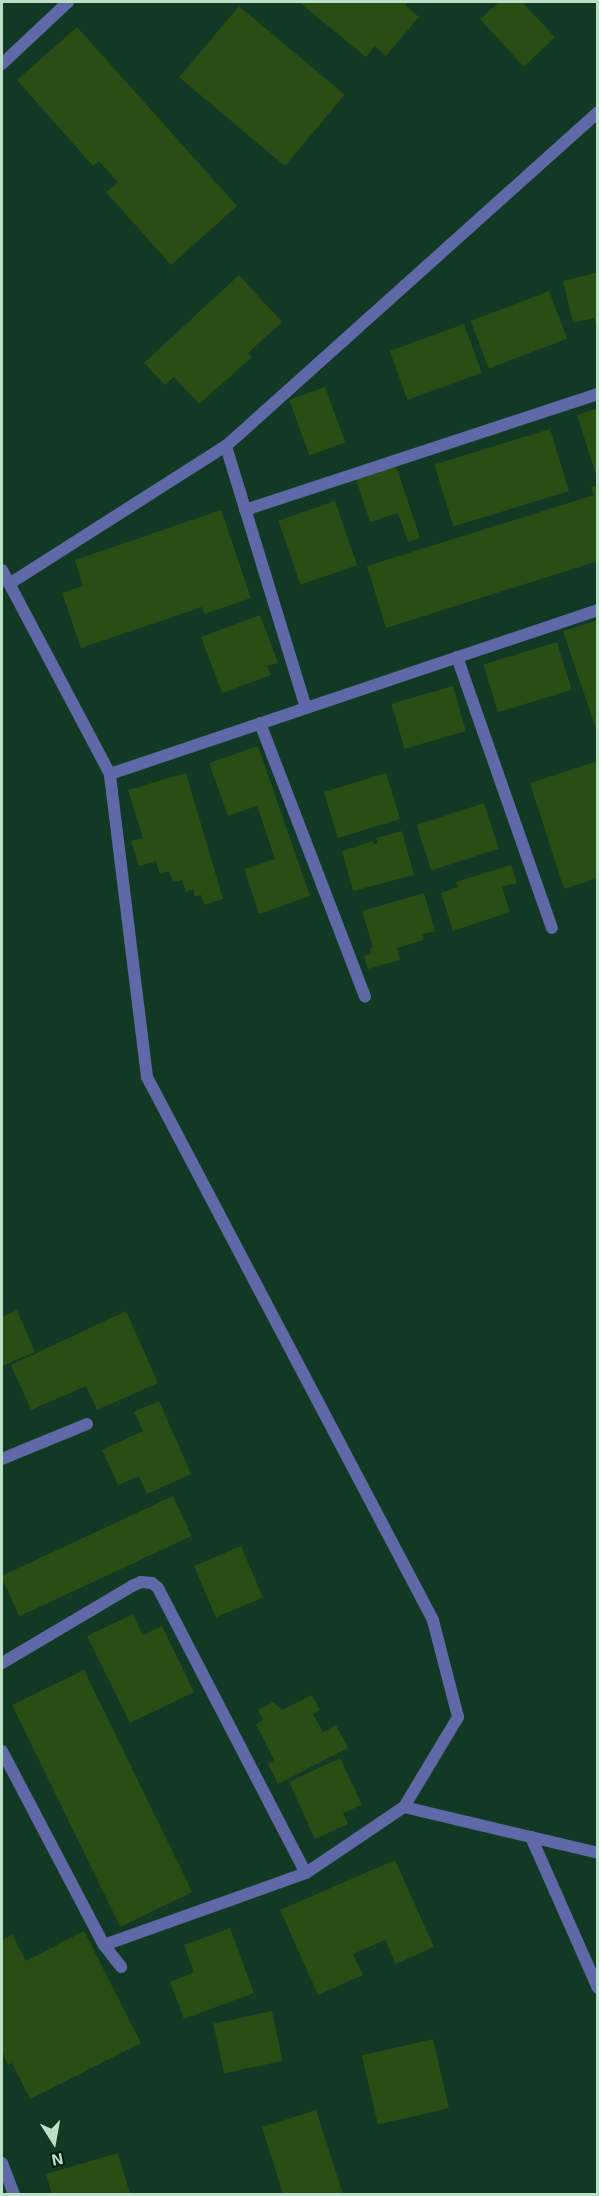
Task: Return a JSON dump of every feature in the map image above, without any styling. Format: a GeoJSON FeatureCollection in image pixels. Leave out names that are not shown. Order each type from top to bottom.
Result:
{"type":"FeatureCollection","features":[{"type":"Feature","properties":{"kind":"street"},"geometry":{"type":"LineString","coordinates":[[2,64],[68,2]]}},
{"type":"Feature","properties":{"kind":"street"},"geometry":{"type":"LineString","coordinates":[[9,584],[226,446],[597,112]]}},
{"type":"Feature","properties":{"kind":"street"},"geometry":{"type":"LineString","coordinates":[[245,510],[597,394]]}},
{"type":"Feature","properties":{"kind":"street"},"geometry":{"type":"LineString","coordinates":[[226,446],[306,708]]}},
{"type":"Feature","properties":{"kind":"street"},"geometry":{"type":"LineString","coordinates":[[2,570],[110,774],[147,1077],[433,1620],[458,1717],[404,1807],[306,1873],[104,1945]]}},
{"type":"Feature","properties":{"kind":"street"},"geometry":{"type":"LineString","coordinates":[[110,774],[597,610]]}},
{"type":"Feature","properties":{"kind":"street"},"geometry":{"type":"LineString","coordinates":[[457,657],[552,928]]}},
{"type":"Feature","properties":{"kind":"street"},"geometry":{"type":"LineString","coordinates":[[260,723],[365,997]]}},
{"type":"Feature","properties":{"kind":"street"},"geometry":{"type":"LineString","coordinates":[[2,1459],[87,1424]]}},
{"type":"Feature","properties":{"kind":"street"},"geometry":{"type":"LineString","coordinates":[[2,1663],[132,1586],[141,1582],[152,1583],[158,1588],[306,1873]]}},
{"type":"Feature","properties":{"kind":"street"},"geometry":{"type":"LineString","coordinates":[[2,1751],[104,1945],[121,1967]]}},
{"type":"Feature","properties":{"kind":"street"},"geometry":{"type":"LineString","coordinates":[[404,1807],[597,1853]]}},
{"type":"Feature","properties":{"kind":"street"},"geometry":{"type":"LineString","coordinates":[[531,1837],[597,1988]]}},
{"type":"Feature","properties":{"kind":"street"},"geometry":{"type":"LineString","coordinates":[[2,2163],[14,2194]]}},
{"type":"Feature","properties":{"kind":"building"},"geometry":{"type":"Polygon","coordinates":[[[299,2],[408,2],[405,5],[419,17],[386,56],[375,46],[366,57],[299,2]]]}},
{"type":"Feature","properties":{"kind":"building"},"geometry":{"type":"Polygon","coordinates":[[[499,2],[522,2],[555,37],[524,67],[480,19],[499,2]]]}},
{"type":"Feature","properties":{"kind":"building"},"geometry":{"type":"Polygon","coordinates":[[[239,6],[345,95],[285,166],[179,77],[239,6]]]}},
{"type":"Feature","properties":{"kind":"building"},"geometry":{"type":"Polygon","coordinates":[[[77,27],[237,206],[171,265],[106,192],[118,182],[99,161],[93,166],[17,80],[77,27]]]}},
{"type":"Feature","properties":{"kind":"building"},"geometry":{"type":"Polygon","coordinates":[[[598,272],[597,329],[594,318],[573,323],[563,281],[598,272]]]}},
{"type":"Feature","properties":{"kind":"building"},"geometry":{"type":"Polygon","coordinates":[[[239,275],[282,322],[248,353],[252,357],[199,404],[174,377],[165,385],[144,363],[239,275]]]}},
{"type":"Feature","properties":{"kind":"building"},"geometry":{"type":"Polygon","coordinates":[[[549,291],[567,339],[489,369],[471,321],[549,291]]]}},
{"type":"Feature","properties":{"kind":"building"},"geometry":{"type":"Polygon","coordinates":[[[464,324],[482,373],[408,400],[390,351],[464,324]]]}},
{"type":"Feature","properties":{"kind":"building"},"geometry":{"type":"Polygon","coordinates":[[[325,387],[345,442],[309,455],[289,400],[325,387]]]}},
{"type":"Feature","properties":{"kind":"building"},"geometry":{"type":"Polygon","coordinates":[[[598,408],[598,478],[597,478],[577,415],[598,408]]]}},
{"type":"Feature","properties":{"kind":"building"},"geometry":{"type":"Polygon","coordinates":[[[550,429],[569,491],[453,527],[434,464],[550,429]]]}},
{"type":"Feature","properties":{"kind":"building"},"geometry":{"type":"Polygon","coordinates":[[[396,466],[420,538],[408,542],[398,513],[370,522],[356,479],[396,466]]]}},
{"type":"Feature","properties":{"kind":"building"},"geometry":{"type":"Polygon","coordinates":[[[598,485],[598,561],[386,628],[367,566],[594,495],[591,487],[598,485]]]}},
{"type":"Feature","properties":{"kind":"building"},"geometry":{"type":"Polygon","coordinates":[[[335,501],[357,565],[300,585],[278,521],[335,501]]]}},
{"type":"Feature","properties":{"kind":"building"},"geometry":{"type":"Polygon","coordinates":[[[221,510],[251,598],[204,614],[202,607],[81,648],[62,593],[83,586],[75,560],[221,510]]]}},
{"type":"Feature","properties":{"kind":"building"},"geometry":{"type":"Polygon","coordinates":[[[260,615],[278,663],[267,666],[271,675],[222,693],[201,637],[260,615]]]}},
{"type":"Feature","properties":{"kind":"building"},"geometry":{"type":"Polygon","coordinates":[[[598,620],[598,732],[597,732],[563,631],[598,620]]]}},
{"type":"Feature","properties":{"kind":"building"},"geometry":{"type":"Polygon","coordinates":[[[557,642],[572,690],[498,712],[483,665],[557,642]]]}},
{"type":"Feature","properties":{"kind":"building"},"geometry":{"type":"Polygon","coordinates":[[[453,686],[466,731],[404,749],[391,704],[453,686]]]}},
{"type":"Feature","properties":{"kind":"building"},"geometry":{"type":"Polygon","coordinates":[[[258,746],[310,896],[259,914],[244,869],[275,859],[257,806],[228,816],[209,763],[258,746]]]}},
{"type":"Feature","properties":{"kind":"building"},"geometry":{"type":"Polygon","coordinates":[[[598,761],[598,878],[564,889],[530,783],[598,761]]]}},
{"type":"Feature","properties":{"kind":"building"},"geometry":{"type":"Polygon","coordinates":[[[186,773],[223,899],[204,905],[201,895],[195,896],[193,889],[186,892],[182,880],[173,882],[169,871],[160,874],[156,861],[139,866],[131,841],[143,838],[128,790],[186,773]]]}},
{"type":"Feature","properties":{"kind":"building"},"geometry":{"type":"Polygon","coordinates":[[[386,773],[400,819],[338,838],[324,792],[386,773]]]}},
{"type":"Feature","properties":{"kind":"building"},"geometry":{"type":"Polygon","coordinates":[[[484,803],[499,849],[431,871],[416,825],[484,803]]]}},
{"type":"Feature","properties":{"kind":"building"},"geometry":{"type":"Polygon","coordinates":[[[402,831],[414,875],[353,891],[342,851],[373,841],[374,844],[378,843],[376,838],[402,831]]]}},
{"type":"Feature","properties":{"kind":"building"},"geometry":{"type":"Polygon","coordinates":[[[511,865],[517,883],[502,887],[510,912],[453,931],[441,893],[458,887],[456,882],[511,865]]]}},
{"type":"Feature","properties":{"kind":"building"},"geometry":{"type":"Polygon","coordinates":[[[424,893],[435,931],[422,934],[424,940],[397,948],[400,960],[368,969],[364,956],[371,954],[370,948],[373,947],[362,911],[424,893]]]}},
{"type":"Feature","properties":{"kind":"building"},"geometry":{"type":"Polygon","coordinates":[[[17,1310],[35,1352],[2,1366],[2,1317],[17,1310]]]}},
{"type":"Feature","properties":{"kind":"building"},"geometry":{"type":"Polygon","coordinates":[[[126,1311],[158,1383],[97,1410],[86,1386],[31,1410],[11,1365],[126,1311]]]}},
{"type":"Feature","properties":{"kind":"building"},"geometry":{"type":"Polygon","coordinates":[[[159,1401],[191,1474],[147,1494],[139,1476],[118,1485],[102,1450],[143,1431],[134,1412],[159,1401]]]}},
{"type":"Feature","properties":{"kind":"building"},"geometry":{"type":"Polygon","coordinates":[[[173,1496],[192,1536],[19,1616],[2,1576],[173,1496]]]}},
{"type":"Feature","properties":{"kind":"building"},"geometry":{"type":"Polygon","coordinates":[[[241,1546],[263,1598],[216,1617],[194,1566],[241,1546]]]}},
{"type":"Feature","properties":{"kind":"building"},"geometry":{"type":"Polygon","coordinates":[[[133,1614],[143,1635],[162,1626],[194,1692],[130,1723],[87,1636],[133,1614]]]}},
{"type":"Feature","properties":{"kind":"building"},"geometry":{"type":"Polygon","coordinates":[[[84,1670],[192,1892],[120,1927],[12,1705],[84,1670]]]}},
{"type":"Feature","properties":{"kind":"building"},"geometry":{"type":"Polygon","coordinates":[[[312,1695],[320,1710],[313,1714],[323,1732],[336,1725],[348,1748],[278,1784],[268,1764],[274,1760],[256,1724],[263,1720],[258,1710],[273,1702],[282,1710],[312,1695]]]}},
{"type":"Feature","properties":{"kind":"building"},"geometry":{"type":"Polygon","coordinates":[[[340,1758],[362,1805],[343,1813],[348,1824],[315,1839],[289,1782],[340,1758]]]}},
{"type":"Feature","properties":{"kind":"building"},"geometry":{"type":"Polygon","coordinates":[[[395,1860],[434,1947],[396,1964],[385,1940],[353,1954],[363,1975],[318,1995],[280,1910],[395,1860]]]}},
{"type":"Feature","properties":{"kind":"building"},"geometry":{"type":"Polygon","coordinates":[[[230,1928],[254,1993],[184,2019],[170,1982],[194,1972],[184,1945],[230,1928]]]}},
{"type":"Feature","properties":{"kind":"building"},"geometry":{"type":"Polygon","coordinates":[[[84,1931],[141,2043],[30,2099],[12,2063],[8,2065],[2,2051],[2,1940],[12,1934],[26,1961],[84,1931]]]}},
{"type":"Feature","properties":{"kind":"building"},"geometry":{"type":"Polygon","coordinates":[[[272,2011],[283,2061],[224,2073],[213,2023],[272,2011]]]}},
{"type":"Feature","properties":{"kind":"building"},"geometry":{"type":"Polygon","coordinates":[[[433,2039],[449,2108],[378,2125],[362,2055],[433,2039]]]}},
{"type":"Feature","properties":{"kind":"building"},"geometry":{"type":"Polygon","coordinates":[[[316,2110],[343,2194],[283,2194],[262,2127],[316,2110]]]}},
{"type":"Feature","properties":{"kind":"building"},"geometry":{"type":"Polygon","coordinates":[[[118,2153],[130,2194],[52,2194],[46,2174],[118,2153]]]}}]}
